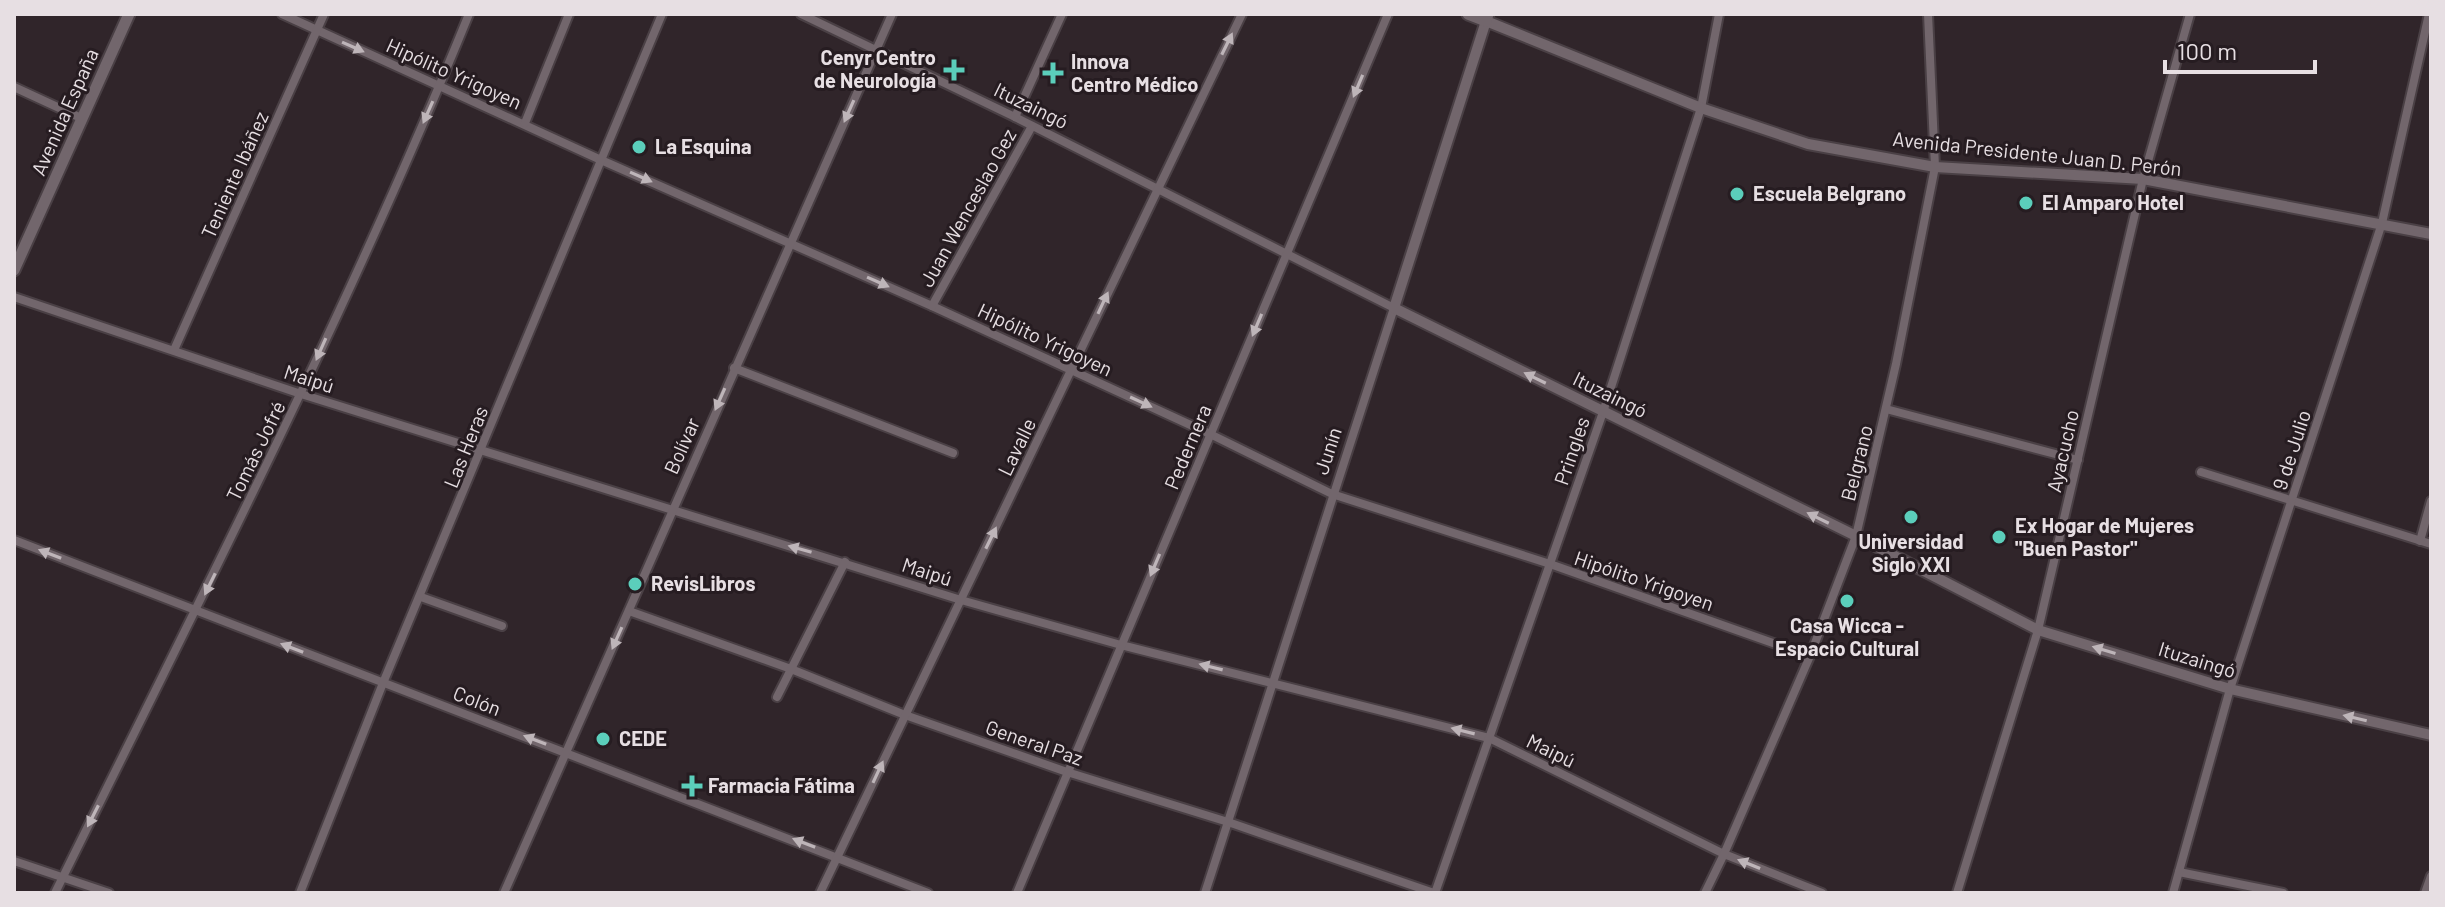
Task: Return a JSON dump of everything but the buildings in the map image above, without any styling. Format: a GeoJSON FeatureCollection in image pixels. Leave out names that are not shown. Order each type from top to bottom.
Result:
{"type":"FeatureCollection","features":[{"type":"Feature","properties":{"kind":"main road","name":"Avenida España"},"geometry":{"type":"LineString","coordinates":[[14,270],[129,14]]}},
{"type":"Feature","properties":{"kind":"main road","name":"Avenida Presidente Juan D. Perón"},"geometry":{"type":"LineString","coordinates":[[1468,14],[1487,17]]}},
{"type":"Feature","properties":{"kind":"street","name":"Hipólito Yrigoyen"},"geometry":{"type":"LineString","coordinates":[[282,14],[601,160],[932,306],[1210,434],[1332,494],[1550,564],[1810,656]]}},
{"type":"Feature","properties":{"kind":"street","name":"Teniente Ibáñez"},"geometry":{"type":"LineString","coordinates":[[174,350],[324,14]]}},
{"type":"Feature","properties":{"kind":"street","name":"Tomás Jofré"},"geometry":{"type":"LineString","coordinates":[[55,893],[301,394],[440,86],[469,14]]}},
{"type":"Feature","properties":{"kind":"street"},"geometry":{"type":"LineString","coordinates":[[525,123],[569,14]]}},
{"type":"Feature","properties":{"kind":"street","name":"Las Heras"},"geometry":{"type":"LineString","coordinates":[[300,893],[383,683],[662,14]]}},
{"type":"Feature","properties":{"kind":"street","name":"Ituzaingó"},"geometry":{"type":"LineString","coordinates":[[801,14],[1015,117],[1287,256],[1856,536],[2038,630],[2230,689],[2431,735]]}},
{"type":"Feature","properties":{"kind":"street","name":"Bolívar"},"geometry":{"type":"LineString","coordinates":[[504,893],[892,14]]}},
{"type":"Feature","properties":{"kind":"street","name":"Juan Wenceslao Gez"},"geometry":{"type":"LineString","coordinates":[[1015,117],[1062,14]]}},
{"type":"Feature","properties":{"kind":"street","name":"Lavalle"},"geometry":{"type":"LineString","coordinates":[[820,893],[1242,14]]}},
{"type":"Feature","properties":{"kind":"street","name":"Pedernera"},"geometry":{"type":"LineString","coordinates":[[1017,893],[1388,14]]}},
{"type":"Feature","properties":{"kind":"street","name":"Pringles"},"geometry":{"type":"LineString","coordinates":[[1434,893],[1603,412],[1701,108],[1719,14]]}},
{"type":"Feature","properties":{"kind":"street","name":"Belgrano"},"geometry":{"type":"LineString","coordinates":[[1705,893],[1810,656],[1856,536],[1886,409],[1935,167],[1928,14]]}},
{"type":"Feature","properties":{"kind":"street","name":"Ayacucho"},"geometry":{"type":"LineString","coordinates":[[1957,893],[2038,630],[2143,179],[2190,14]]}},
{"type":"Feature","properties":{"kind":"street","name":"9 de Julio"},"geometry":{"type":"LineString","coordinates":[[2173,893],[2230,689],[2382,223],[2429,14]]}},
{"type":"Feature","properties":{"kind":"street","name":"Avenida Presidente Juan D. Perón"},"geometry":{"type":"LineString","coordinates":[[1487,17],[1701,108],[1808,144],[1935,167],[2143,179],[2431,234]]}},
{"type":"Feature","properties":{"kind":"street","name":"Junín"},"geometry":{"type":"LineString","coordinates":[[1205,893],[1487,17]]}},
{"type":"Feature","properties":{"kind":"street"},"geometry":{"type":"LineString","coordinates":[[14,87],[81,118]]}},
{"type":"Feature","properties":{"kind":"street","name":"Juan Wenceslao Gez"},"geometry":{"type":"LineString","coordinates":[[932,306],[1032,126]]}},
{"type":"Feature","properties":{"kind":"street","name":"Maipú"},"geometry":{"type":"LineString","coordinates":[[14,297],[301,394],[961,600],[1121,645],[1489,738],[1724,854],[1822,893]]}},
{"type":"Feature","properties":{"kind":"street"},"geometry":{"type":"LineString","coordinates":[[734,368],[953,453]]}},
{"type":"Feature","properties":{"kind":"street"},"geometry":{"type":"LineString","coordinates":[[1886,409],[2078,460]]}},
{"type":"Feature","properties":{"kind":"street"},"geometry":{"type":"LineString","coordinates":[[2201,472],[2431,544]]}},
{"type":"Feature","properties":{"kind":"street"},"geometry":{"type":"LineString","coordinates":[[2420,541],[2431,501]]}},
{"type":"Feature","properties":{"kind":"street","name":"Colón"},"geometry":{"type":"LineString","coordinates":[[14,540],[928,893]]}},
{"type":"Feature","properties":{"kind":"street"},"geometry":{"type":"LineString","coordinates":[[777,697],[845,562]]}},
{"type":"Feature","properties":{"kind":"street"},"geometry":{"type":"LineString","coordinates":[[421,597],[502,626]]}},
{"type":"Feature","properties":{"kind":"street","name":"General Paz"},"geometry":{"type":"LineString","coordinates":[[629,611],[1067,772],[1228,822],[1434,893]]}},
{"type":"Feature","properties":{"kind":"street"},"geometry":{"type":"LineString","coordinates":[[14,861],[109,893]]}},
{"type":"Feature","properties":{"kind":"street"},"geometry":{"type":"LineString","coordinates":[[2179,872],[2283,893]]}},
{"type":"Feature","properties":{"kind":"street"},"geometry":{"type":"LineString","coordinates":[[2425,893],[2431,876]]}},
{"type":"Feature","properties":{"kind":"place","name":"Cenyr Centro de Neurología"},"geometry":{"type":"Point","coordinates":[954,70]}},
{"type":"Feature","properties":{"kind":"place","name":"Innova Centro Médico"},"geometry":{"type":"Point","coordinates":[1053,73]}},
{"type":"Feature","properties":{"kind":"place","name":"La Esquina"},"geometry":{"type":"Point","coordinates":[639,147]}},
{"type":"Feature","properties":{"kind":"place","name":"Escuela Belgrano"},"geometry":{"type":"Point","coordinates":[1737,194]}},
{"type":"Feature","properties":{"kind":"place","name":"El Amparo Hotel"},"geometry":{"type":"Point","coordinates":[2026,203]}},
{"type":"Feature","properties":{"kind":"place","name":"Universidad Siglo XXI"},"geometry":{"type":"Point","coordinates":[1911,517]}},
{"type":"Feature","properties":{"kind":"place","name":"Ex Hogar de Mujeres \"Buen Pastor\""},"geometry":{"type":"Point","coordinates":[1999,537]}},
{"type":"Feature","properties":{"kind":"place","name":"RevisLibros"},"geometry":{"type":"Point","coordinates":[635,584]}},
{"type":"Feature","properties":{"kind":"place","name":"Casa Wicca - Espacio Cultural"},"geometry":{"type":"Point","coordinates":[1847,601]}},
{"type":"Feature","properties":{"kind":"place","name":"CEDE"},"geometry":{"type":"Point","coordinates":[603,739]}},
{"type":"Feature","properties":{"kind":"place","name":"Farmacia Fátima"},"geometry":{"type":"Point","coordinates":[692,786]}}]}
